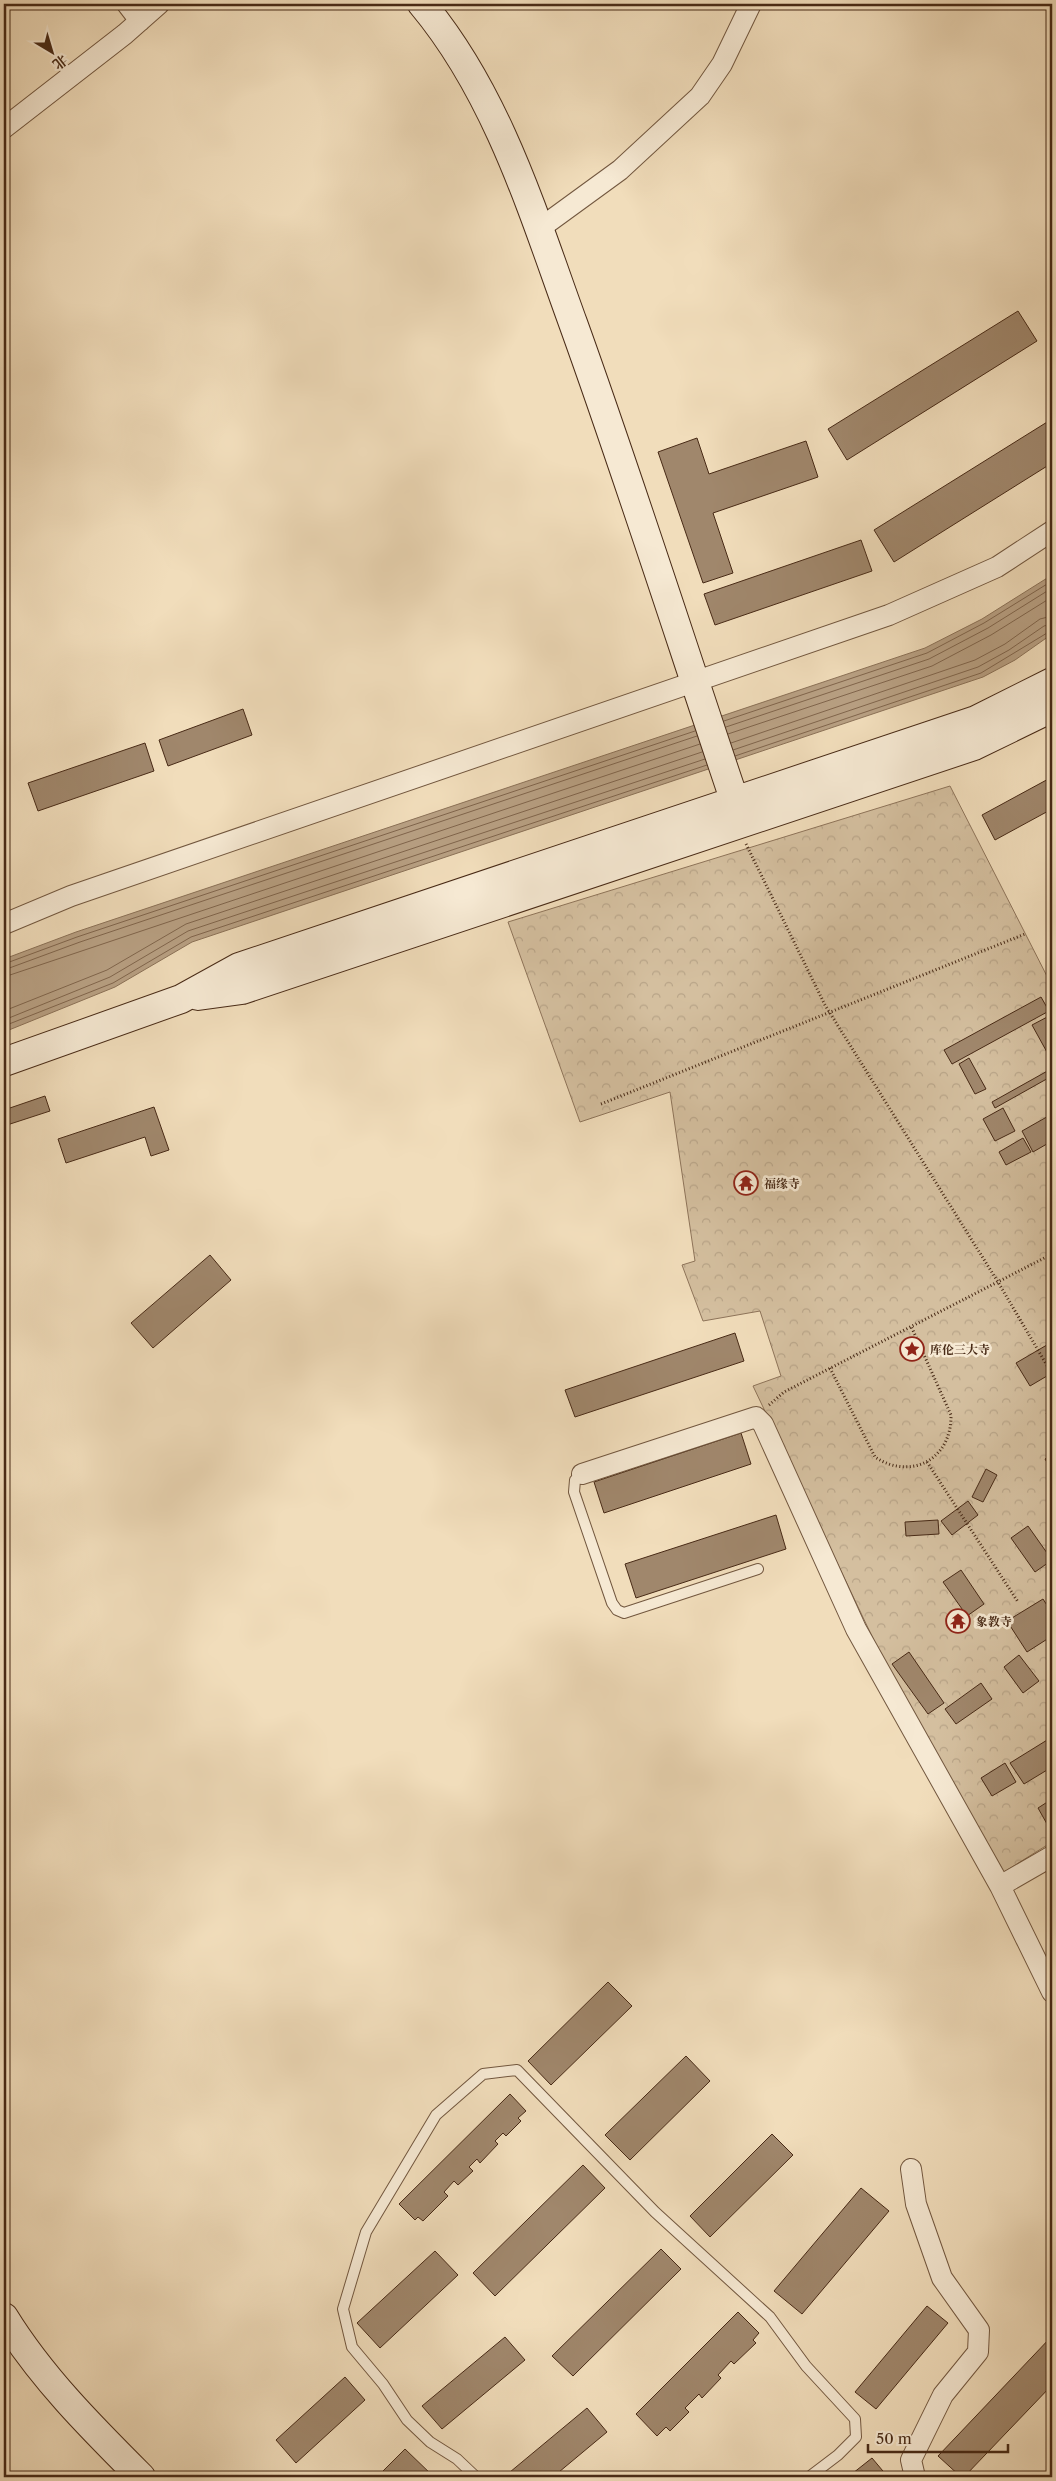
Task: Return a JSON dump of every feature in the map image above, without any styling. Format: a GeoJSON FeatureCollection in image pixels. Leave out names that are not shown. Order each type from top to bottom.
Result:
{"type":"FeatureCollection","features":[{"type":"Feature","properties":{"kind":"main road"},"geometry":{"type":"LineString","coordinates":[[422,4],[461,60],[506,143],[588,364],[695,682],[736,814]]}},
{"type":"Feature","properties":{"kind":"main road"},"geometry":{"type":"LineString","coordinates":[[4,1062],[181,998],[242,990],[736,814],[976,720],[1052,682]]}},
{"type":"Feature","properties":{"kind":"main road"},"geometry":{"type":"LineString","coordinates":[[736,814],[974,746],[1052,708]]}},
{"type":"Feature","properties":{"kind":"main road"},"geometry":{"type":"LineString","coordinates":[[4,2317],[34,2360],[72,2407],[141,2477]]}},
{"type":"Feature","properties":{"kind":"street"},"geometry":{"type":"LineString","coordinates":[[127,4],[140,21]]}},
{"type":"Feature","properties":{"kind":"street"},"geometry":{"type":"LineString","coordinates":[[4,128],[159,4]]}},
{"type":"Feature","properties":{"kind":"street"},"geometry":{"type":"LineString","coordinates":[[539,229],[620,170],[700,96],[722,64],[750,4]]}},
{"type":"Feature","properties":{"kind":"street"},"geometry":{"type":"LineString","coordinates":[[4,924],[71,896],[889,615],[997,567],[1052,531]]}},
{"type":"Feature","properties":{"kind":"street"},"geometry":{"type":"LineString","coordinates":[[582,1474],[756,1417],[763,1424],[856,1629],[1000,1886],[1052,1992]]}},
{"type":"Feature","properties":{"kind":"street"},"geometry":{"type":"LineString","coordinates":[[1000,1886],[1052,1856]]}},
{"type":"Feature","properties":{"kind":"street"},"geometry":{"type":"LineString","coordinates":[[911,2169],[916,2204],[942,2278],[979,2330],[978,2352],[943,2395],[911,2460],[916,2477]]}},
{"type":"Feature","properties":{"kind":"lane"},"geometry":{"type":"LineString","coordinates":[[582,1474],[575,1480],[574,1492],[612,1603],[617,1610],[624,1613],[758,1569]]}},
{"type":"Feature","properties":{"kind":"lane"},"geometry":{"type":"LineString","coordinates":[[476,2477],[457,2458],[430,2442],[407,2420],[383,2384],[352,2347],[343,2309],[366,2232],[436,2115],[483,2074],[518,2070],[655,2212],[770,2317],[806,2366],[855,2419],[856,2437],[838,2455],[809,2477]]}},
{"type":"Feature","properties":{"kind":"path"},"geometry":{"type":"LineString","coordinates":[[736,814],[829,1012],[998,1282],[1052,1374]]}},
{"type":"Feature","properties":{"kind":"path"},"geometry":{"type":"LineString","coordinates":[[601,1104],[1025,934]]}},
{"type":"Feature","properties":{"kind":"path"},"geometry":{"type":"LineString","coordinates":[[756,1417],[784,1392],[1052,1254]]}},
{"type":"Feature","properties":{"kind":"path"},"geometry":{"type":"LineString","coordinates":[[830,1368],[875,1458],[884,1464],[906,1468],[928,1462],[944,1447],[952,1427],[951,1415],[911,1326]]}},
{"type":"Feature","properties":{"kind":"path"},"geometry":{"type":"LineString","coordinates":[[928,1462],[1018,1602]]}},
{"type":"Feature","properties":{"kind":"green space","name":"库伦三大寺"},"geometry":{"type":"Polygon","coordinates":[[[950,786],[1052,986],[1052,1842],[1004,1872],[889,1672],[753,1386],[781,1376],[760,1311],[703,1321],[682,1265],[695,1261],[670,1092],[580,1122],[508,922],[950,786]]]}},
{"type":"Feature","properties":{"kind":"water"},"geometry":{"type":"Polygon","coordinates":[[[1052,575],[1052,634],[1015,660],[983,677],[192,942],[115,987],[4,1032],[4,959],[76,932],[925,648],[982,619],[1052,575]]]}},
{"type":"Feature","properties":{"kind":"building"},"geometry":{"type":"Polygon","coordinates":[[[1018,311],[1037,341],[847,460],[828,429],[1018,311]]]}},
{"type":"Feature","properties":{"kind":"building"},"geometry":{"type":"Polygon","coordinates":[[[1052,419],[1052,463],[894,562],[874,530],[1052,419]]]}},
{"type":"Feature","properties":{"kind":"building"},"geometry":{"type":"Polygon","coordinates":[[[697,438],[709,474],[806,441],[818,477],[713,513],[733,573],[703,583],[658,452],[697,438]]]}},
{"type":"Feature","properties":{"kind":"building"},"geometry":{"type":"Polygon","coordinates":[[[861,540],[872,571],[715,625],[704,594],[861,540]]]}},
{"type":"Feature","properties":{"kind":"building"},"geometry":{"type":"Polygon","coordinates":[[[243,709],[252,735],[168,766],[159,740],[243,709]]]}},
{"type":"Feature","properties":{"kind":"building"},"geometry":{"type":"Polygon","coordinates":[[[145,743],[154,771],[38,811],[28,783],[145,743]]]}},
{"type":"Feature","properties":{"kind":"building"},"geometry":{"type":"Polygon","coordinates":[[[1052,777],[1052,809],[995,840],[982,815],[1052,777]]]}},
{"type":"Feature","properties":{"kind":"building"},"geometry":{"type":"Polygon","coordinates":[[[1041,997],[1049,1011],[952,1064],[944,1050],[1041,997]]]}},
{"type":"Feature","properties":{"kind":"building"},"geometry":{"type":"Polygon","coordinates":[[[1051,1015],[1052,1052],[1048,1054],[1032,1025],[1051,1015]]]}},
{"type":"Feature","properties":{"kind":"building"},"geometry":{"type":"Polygon","coordinates":[[[969,1058],[986,1089],[975,1094],[959,1064],[969,1058]]]}},
{"type":"Feature","properties":{"kind":"building"},"geometry":{"type":"Polygon","coordinates":[[[1051,1069],[1052,1076],[995,1108],[992,1102],[1051,1069]]]}},
{"type":"Feature","properties":{"kind":"building"},"geometry":{"type":"Polygon","coordinates":[[[45,1096],[50,1111],[4,1126],[4,1110],[45,1096]]]}},
{"type":"Feature","properties":{"kind":"building"},"geometry":{"type":"Polygon","coordinates":[[[154,1107],[169,1150],[151,1156],[145,1137],[66,1163],[58,1139],[154,1107]]]}},
{"type":"Feature","properties":{"kind":"building"},"geometry":{"type":"Polygon","coordinates":[[[1003,1108],[1015,1131],[995,1141],[983,1119],[1003,1108]]]}},
{"type":"Feature","properties":{"kind":"building"},"geometry":{"type":"Polygon","coordinates":[[[1052,1114],[1052,1141],[1033,1152],[1022,1131],[1052,1114]]]}},
{"type":"Feature","properties":{"kind":"building"},"geometry":{"type":"Polygon","coordinates":[[[1023,1138],[1031,1152],[1006,1165],[999,1152],[1023,1138]]]}},
{"type":"Feature","properties":{"kind":"building"},"geometry":{"type":"Polygon","coordinates":[[[210,1255],[231,1280],[153,1348],[131,1323],[210,1255]]]}},
{"type":"Feature","properties":{"kind":"building"},"geometry":{"type":"Polygon","coordinates":[[[735,1333],[744,1361],[575,1417],[565,1390],[735,1333]]]}},
{"type":"Feature","properties":{"kind":"building"},"geometry":{"type":"Polygon","coordinates":[[[1052,1342],[1052,1373],[1030,1386],[1016,1363],[1052,1342]]]}},
{"type":"Feature","properties":{"kind":"building"},"geometry":{"type":"Polygon","coordinates":[[[1052,1410],[1052,1422],[1046,1413],[1052,1410]]]}},
{"type":"Feature","properties":{"kind":"building"},"geometry":{"type":"Polygon","coordinates":[[[741,1433],[751,1464],[604,1513],[594,1482],[741,1433]]]}},
{"type":"Feature","properties":{"kind":"building"},"geometry":{"type":"Polygon","coordinates":[[[1052,1454],[1052,1471],[1045,1459],[1052,1454]]]}},
{"type":"Feature","properties":{"kind":"building"},"geometry":{"type":"Polygon","coordinates":[[[986,1469],[997,1475],[983,1502],[972,1497],[986,1469]]]}},
{"type":"Feature","properties":{"kind":"building"},"geometry":{"type":"Polygon","coordinates":[[[968,1501],[978,1515],[952,1535],[941,1521],[968,1501]]]}},
{"type":"Feature","properties":{"kind":"building"},"geometry":{"type":"Polygon","coordinates":[[[776,1515],[786,1549],[636,1598],[625,1564],[776,1515]]]}},
{"type":"Feature","properties":{"kind":"building"},"geometry":{"type":"Polygon","coordinates":[[[938,1520],[939,1534],[906,1536],[905,1522],[938,1520]]]}},
{"type":"Feature","properties":{"kind":"building"},"geometry":{"type":"Polygon","coordinates":[[[1028,1526],[1052,1560],[1035,1572],[1011,1538],[1028,1526]]]}},
{"type":"Feature","properties":{"kind":"building"},"geometry":{"type":"Polygon","coordinates":[[[961,1570],[984,1604],[967,1616],[943,1582],[961,1570]]]}},
{"type":"Feature","properties":{"kind":"building"},"geometry":{"type":"Polygon","coordinates":[[[1043,1599],[1052,1613],[1052,1636],[1027,1652],[1007,1621],[1043,1599]]]}},
{"type":"Feature","properties":{"kind":"building"},"geometry":{"type":"Polygon","coordinates":[[[909,1652],[944,1703],[928,1714],[892,1664],[909,1652]]]}},
{"type":"Feature","properties":{"kind":"building"},"geometry":{"type":"Polygon","coordinates":[[[1019,1655],[1039,1681],[1023,1693],[1004,1667],[1019,1655]]]}},
{"type":"Feature","properties":{"kind":"building"},"geometry":{"type":"Polygon","coordinates":[[[981,1683],[992,1699],[956,1724],[945,1709],[981,1683]]]}},
{"type":"Feature","properties":{"kind":"building"},"geometry":{"type":"Polygon","coordinates":[[[1052,1737],[1052,1767],[1024,1784],[1010,1763],[1052,1737]]]}},
{"type":"Feature","properties":{"kind":"building"},"geometry":{"type":"Polygon","coordinates":[[[1005,1763],[1016,1782],[992,1796],[981,1778],[1005,1763]]]}},
{"type":"Feature","properties":{"kind":"building"},"geometry":{"type":"Polygon","coordinates":[[[1052,1799],[1052,1821],[1047,1824],[1038,1808],[1052,1799]]]}},
{"type":"Feature","properties":{"kind":"building"},"geometry":{"type":"Polygon","coordinates":[[[608,1982],[632,2006],[551,2085],[528,2061],[608,1982]]]}},
{"type":"Feature","properties":{"kind":"building"},"geometry":{"type":"Polygon","coordinates":[[[686,2056],[710,2081],[630,2160],[605,2135],[686,2056]]]}},
{"type":"Feature","properties":{"kind":"building"},"geometry":{"type":"Polygon","coordinates":[[[510,2094],[526,2111],[518,2118],[521,2121],[506,2136],[503,2133],[495,2141],[498,2144],[480,2163],[477,2159],[469,2167],[473,2171],[458,2185],[454,2181],[444,2192],[448,2196],[423,2221],[418,2217],[415,2220],[399,2204],[510,2094]]]}},
{"type":"Feature","properties":{"kind":"building"},"geometry":{"type":"Polygon","coordinates":[[[772,2134],[793,2155],[710,2237],[690,2216],[772,2134]]]}},
{"type":"Feature","properties":{"kind":"building"},"geometry":{"type":"Polygon","coordinates":[[[583,2165],[605,2188],[495,2296],[473,2273],[583,2165]]]}},
{"type":"Feature","properties":{"kind":"building"},"geometry":{"type":"Polygon","coordinates":[[[861,2188],[889,2211],[802,2314],[774,2291],[861,2188]]]}},
{"type":"Feature","properties":{"kind":"building"},"geometry":{"type":"Polygon","coordinates":[[[661,2249],[681,2269],[573,2376],[552,2356],[661,2249]]]}},
{"type":"Feature","properties":{"kind":"building"},"geometry":{"type":"Polygon","coordinates":[[[435,2251],[458,2275],[380,2348],[357,2323],[435,2251]]]}},
{"type":"Feature","properties":{"kind":"building"},"geometry":{"type":"Polygon","coordinates":[[[927,2306],[948,2323],[876,2409],[855,2392],[927,2306]]]}},
{"type":"Feature","properties":{"kind":"building"},"geometry":{"type":"Polygon","coordinates":[[[738,2312],[759,2333],[753,2340],[756,2343],[734,2364],[731,2361],[718,2375],[721,2378],[702,2398],[699,2394],[685,2408],[689,2412],[670,2431],[666,2427],[657,2436],[636,2414],[738,2312]]]}},
{"type":"Feature","properties":{"kind":"building"},"geometry":{"type":"Polygon","coordinates":[[[1052,2336],[1052,2385],[964,2477],[961,2477],[938,2456],[1052,2336]]]}},
{"type":"Feature","properties":{"kind":"building"},"geometry":{"type":"Polygon","coordinates":[[[505,2337],[525,2360],[442,2429],[422,2406],[505,2337]]]}},
{"type":"Feature","properties":{"kind":"building"},"geometry":{"type":"Polygon","coordinates":[[[345,2377],[365,2400],[296,2463],[276,2440],[345,2377]]]}},
{"type":"Feature","properties":{"kind":"building"},"geometry":{"type":"Polygon","coordinates":[[[587,2408],[607,2432],[553,2477],[504,2477],[587,2408]]]}},
{"type":"Feature","properties":{"kind":"building"},"geometry":{"type":"Polygon","coordinates":[[[405,2449],[433,2476],[377,2477],[405,2449]]]}},
{"type":"Feature","properties":{"kind":"building"},"geometry":{"type":"Polygon","coordinates":[[[872,2458],[888,2477],[848,2477],[872,2458]]]}},
{"type":"Feature","properties":{"kind":"building"},"geometry":{"type":"Polygon","coordinates":[[[686,2472],[690,2477],[680,2477],[686,2472]]]}},
{"type":"Feature","properties":{"kind":"place","name":"福缘寺"},"geometry":{"type":"Point","coordinates":[746,1183]}},
{"type":"Feature","properties":{"kind":"place","name":"库伦三大寺"},"geometry":{"type":"Point","coordinates":[912,1349]}},
{"type":"Feature","properties":{"kind":"place","name":"象教寺"},"geometry":{"type":"Point","coordinates":[958,1621]}}]}
